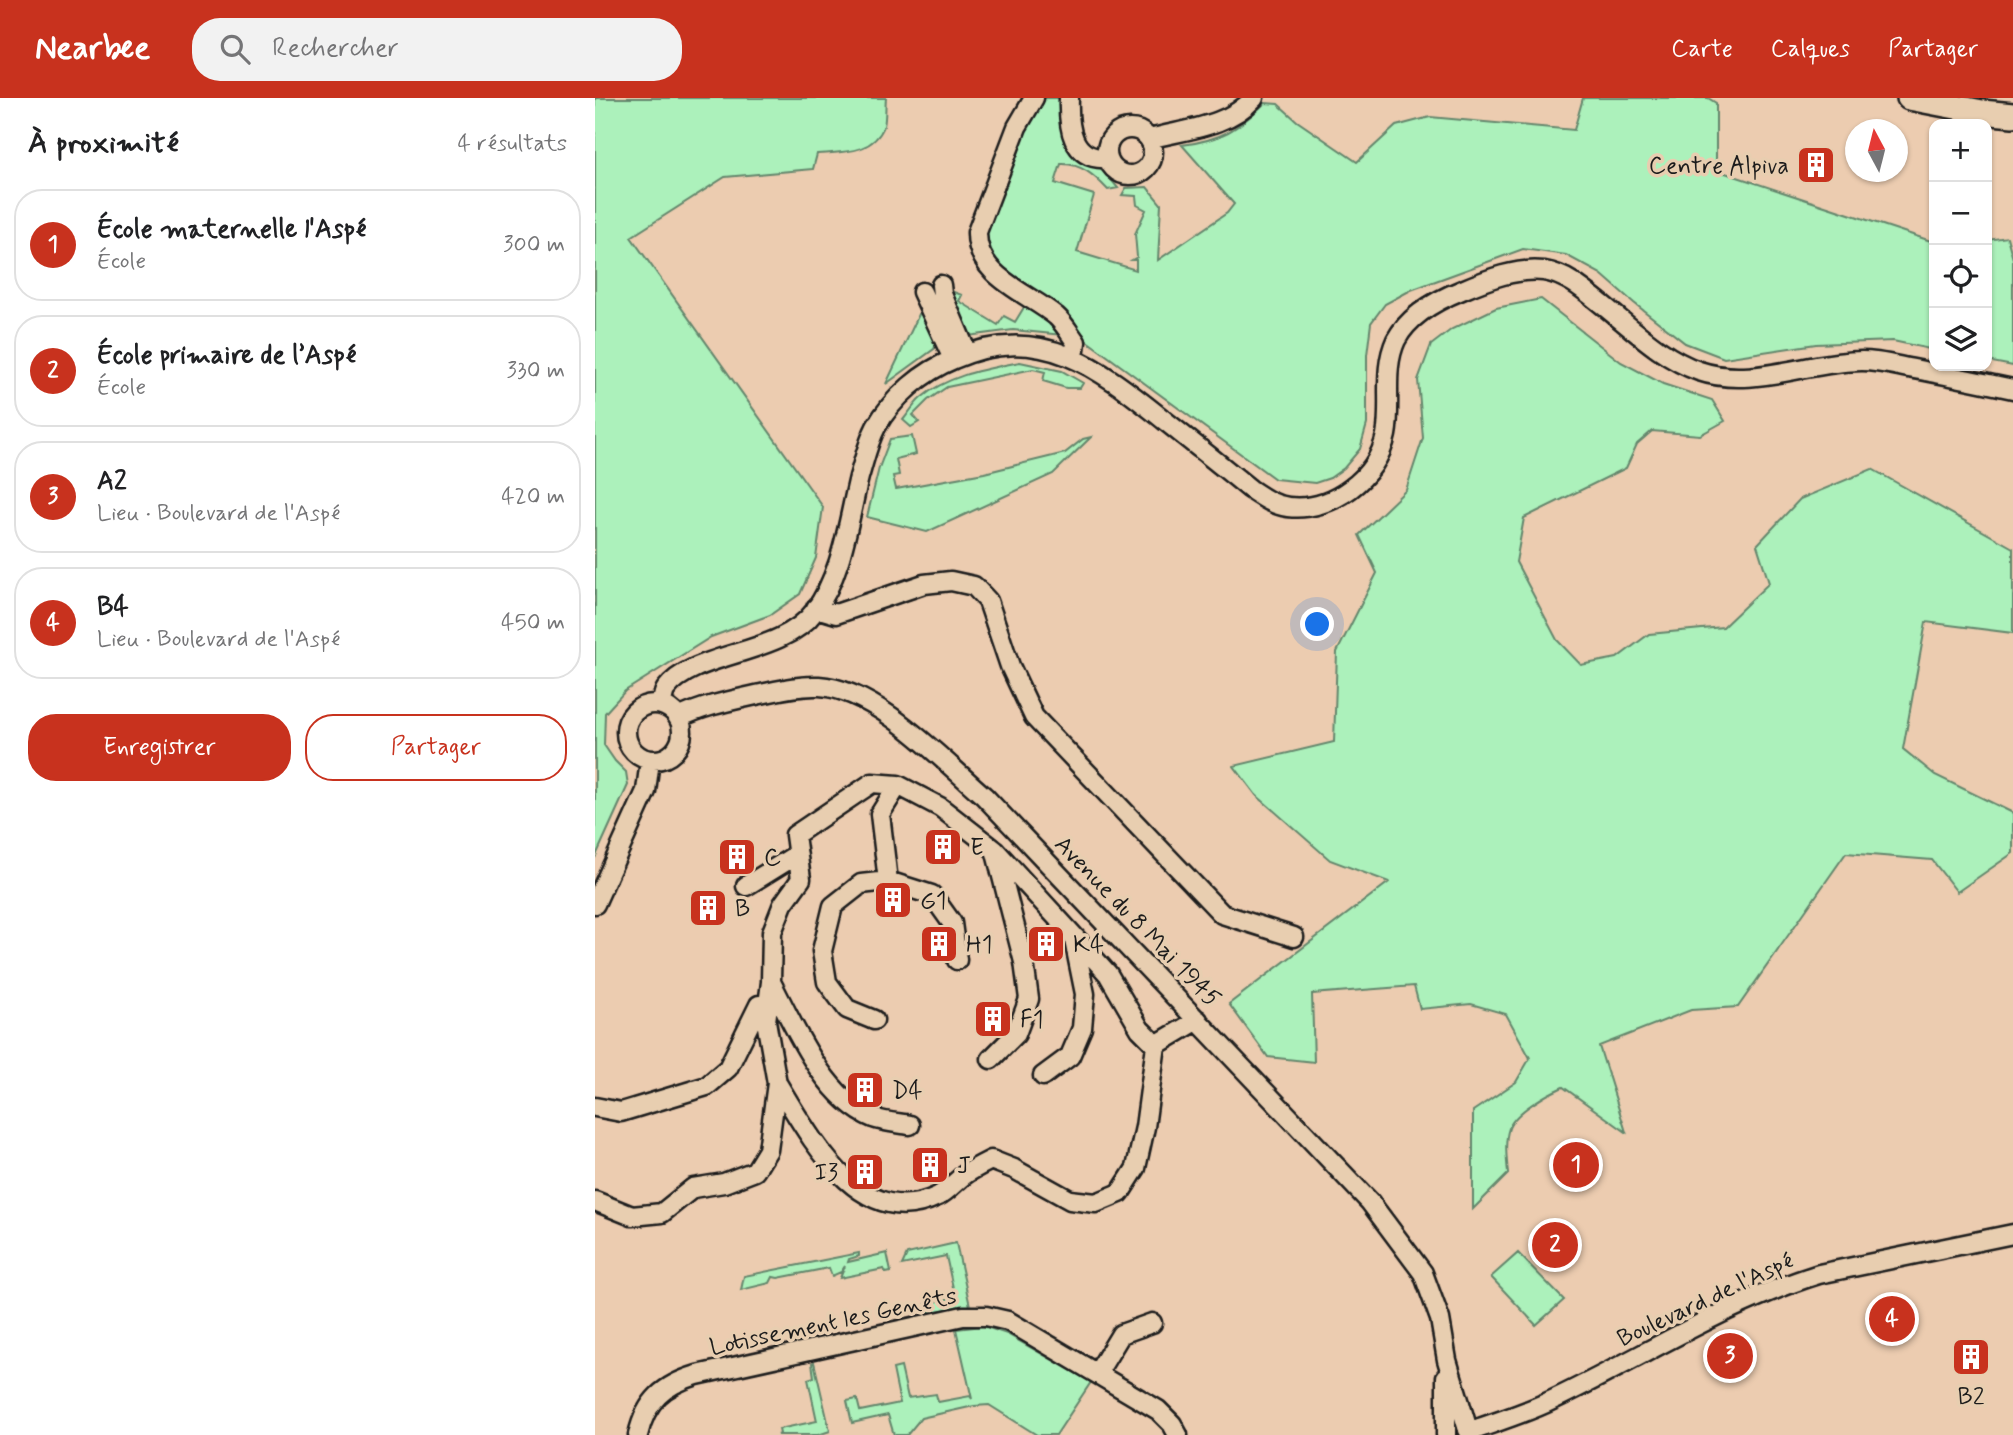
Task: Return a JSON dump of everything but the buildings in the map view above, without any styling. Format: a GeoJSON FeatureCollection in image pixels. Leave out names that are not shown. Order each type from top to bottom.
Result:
{"type":"FeatureCollection","features":[{"type":"Feature","properties":{"kind":"main road"},"geometry":{"type":"LineString","coordinates":[[1909,98],[2013,115]]}},
{"type":"Feature","properties":{"kind":"street"},"geometry":{"type":"LineString","coordinates":[[1034,98],[1017,127],[977,232],[977,242],[985,262],[1000,278],[1058,317],[1076,342],[1074,357]]}},
{"type":"Feature","properties":{"kind":"street"},"geometry":{"type":"LineString","coordinates":[[1069,98],[1072,138],[1082,150],[1097,159],[1108,158]]}},
{"type":"Feature","properties":{"kind":"street"},"geometry":{"type":"LineString","coordinates":[[1149,139],[1230,117],[1245,108],[1254,98]]}},
{"type":"Feature","properties":{"kind":"street"},"geometry":{"type":"LineString","coordinates":[[1125,130],[1137,130],[1149,139],[1154,152],[1150,165],[1140,173],[1127,176],[1115,170],[1108,158],[1108,146],[1114,135],[1125,130]]}},
{"type":"Feature","properties":{"kind":"street"},"geometry":{"type":"LineString","coordinates":[[661,704],[665,691],[677,679],[695,668],[791,633],[808,620],[823,600],[836,568],[865,455],[876,428],[898,398],[916,382],[936,367],[960,356],[1010,345],[1056,351],[1074,357],[1114,380],[1250,489],[1269,502],[1288,507],[1324,503],[1341,496],[1372,467],[1381,452],[1386,433],[1390,356],[1397,338],[1408,323],[1437,302],[1462,290],[1515,273],[1547,271],[1578,285],[1660,350],[1701,372],[1719,376],[1752,376],[1817,365],[1863,361],[2013,389]]}},
{"type":"Feature","properties":{"kind":"street"},"geometry":{"type":"LineString","coordinates":[[941,285],[960,356]]}},
{"type":"Feature","properties":{"kind":"street"},"geometry":{"type":"LineString","coordinates":[[922,292],[960,356]]}},
{"type":"Feature","properties":{"kind":"street"},"geometry":{"type":"LineString","coordinates":[[816,608],[837,614],[924,584],[951,581],[974,586],[988,601],[1010,666],[1034,716],[1222,914],[1294,937]]}},
{"type":"Feature","properties":{"kind":"street","name":"Avenue du 8 Mai 1945"},"geometry":{"type":"LineString","coordinates":[[679,718],[708,706],[790,688],[820,686],[849,692],[868,701],[915,736],[984,796],[1375,1208],[1404,1244],[1428,1284],[1440,1320],[1447,1360],[1471,1432]]}},
{"type":"Feature","properties":{"kind":"street"},"geometry":{"type":"LineString","coordinates":[[652,703],[661,704],[669,707],[679,718],[683,736],[680,744],[667,757],[650,760],[634,752],[626,736],[626,726],[635,710],[652,703]]}},
{"type":"Feature","properties":{"kind":"street"},"geometry":{"type":"LineString","coordinates":[[595,904],[646,790],[650,760]]}},
{"type":"Feature","properties":{"kind":"street"},"geometry":{"type":"LineString","coordinates":[[595,1107],[621,1112],[707,1086],[729,1068],[763,1013],[771,982],[772,932],[783,904],[801,879],[795,835],[872,783],[898,785],[940,807],[995,850],[1108,974],[1140,1029],[1156,1045]]}},
{"type":"Feature","properties":{"kind":"street"},"geometry":{"type":"LineString","coordinates":[[888,880],[880,814],[898,785]]}},
{"type":"Feature","properties":{"kind":"street"},"geometry":{"type":"LineString","coordinates":[[991,1059],[1016,1034],[1029,999],[1024,962],[995,850]]}},
{"type":"Feature","properties":{"kind":"street"},"geometry":{"type":"LineString","coordinates":[[747,886],[796,855]]}},
{"type":"Feature","properties":{"kind":"street"},"geometry":{"type":"LineString","coordinates":[[874,1020],[847,1009],[827,982],[822,951],[833,906],[861,884],[888,880],[932,895],[952,923],[957,960]]}},
{"type":"Feature","properties":{"kind":"street"},"geometry":{"type":"LineString","coordinates":[[1042,1076],[1070,1056],[1082,1028],[1085,994],[1073,935]]}},
{"type":"Feature","properties":{"kind":"street"},"geometry":{"type":"LineString","coordinates":[[771,982],[818,1069],[851,1105],[874,1118],[910,1125]]}},
{"type":"Feature","properties":{"kind":"street"},"geometry":{"type":"LineString","coordinates":[[595,1201],[632,1216],[662,1213],[693,1188],[724,1183],[755,1171],[768,1150],[777,1083],[763,1013]]}},
{"type":"Feature","properties":{"kind":"street"},"geometry":{"type":"LineString","coordinates":[[1156,1045],[1198,1020]]}},
{"type":"Feature","properties":{"kind":"street"},"geometry":{"type":"LineString","coordinates":[[777,1083],[804,1128],[832,1166],[860,1192],[884,1204],[913,1203],[939,1196],[964,1175],[991,1160],[1014,1168],[1070,1200],[1096,1203],[1120,1194],[1136,1168],[1145,1127],[1156,1045]]}},
{"type":"Feature","properties":{"kind":"street","name":"Boulevard de l'Aspé"},"geometry":{"type":"LineString","coordinates":[[1447,1435],[1458,1428],[1471,1432],[1548,1402],[1703,1323],[1789,1284],[1819,1274],[2013,1234]]}},
{"type":"Feature","properties":{"kind":"street","name":"Lotissement les Genêts"},"geometry":{"type":"LineString","coordinates":[[638,1435],[652,1400],[673,1382],[963,1316],[986,1316],[1008,1321],[1158,1410],[1172,1424],[1178,1435]]}},
{"type":"Feature","properties":{"kind":"street"},"geometry":{"type":"LineString","coordinates":[[1098,1372],[1121,1334],[1152,1323]]}},
{"type":"Feature","properties":{"kind":"street","name":"Avenue du 8 Mai 1945"},"geometry":{"type":"LineString","coordinates":[[1447,1360],[1447,1435]]}},
{"type":"Feature","properties":{"kind":"street","name":"Boulevard de l'Aspé"},"geometry":{"type":"LineString","coordinates":[[1501,1435],[1548,1402]]}},
{"type":"Feature","properties":{"kind":"green space"},"geometry":{"type":"Polygon","coordinates":[[[595,98],[886,98],[884,126],[879,135],[865,147],[846,152],[817,154],[813,169],[725,177],[631,237],[823,507],[816,558],[800,594],[770,615],[711,637],[625,691],[605,713],[604,745],[626,772],[628,785],[595,858],[595,98]]]}},
{"type":"Feature","properties":{"kind":"green space"},"geometry":{"type":"Polygon","coordinates":[[[1043,98],[1062,98],[1063,122],[1118,188],[1108,190],[1093,175],[1081,168],[1061,164],[1055,183],[1094,195],[1077,252],[1136,270],[1136,260],[1132,260],[1137,257],[1135,234],[1146,210],[1137,205],[1136,196],[1122,195],[1126,188],[1147,187],[1161,204],[1158,260],[1227,213],[1234,204],[1182,145],[1228,132],[1265,103],[1278,104],[1297,121],[1357,162],[1396,126],[1430,117],[1574,130],[1583,98],[1708,98],[1716,103],[1716,170],[1929,240],[1929,349],[1893,341],[1816,344],[1724,358],[1685,343],[1601,274],[1566,255],[1523,249],[1411,290],[1385,304],[1371,323],[1367,355],[1367,424],[1360,449],[1344,468],[1330,478],[1315,483],[1275,479],[1072,330],[985,256],[980,237],[1033,111],[1043,98]]]}},
{"type":"Feature","properties":{"kind":"green space"},"geometry":{"type":"Polygon","coordinates":[[[2007,237],[2013,259],[2013,366],[1992,362],[1992,239],[2007,237]]]}},
{"type":"Feature","properties":{"kind":"green space"},"geometry":{"type":"Polygon","coordinates":[[[948,290],[962,295],[959,301],[998,325],[1004,316],[1015,322],[1026,304],[1048,318],[1063,335],[1013,330],[968,336],[948,290]]]}},
{"type":"Feature","properties":{"kind":"green space"},"geometry":{"type":"Polygon","coordinates":[[[1541,299],[1621,362],[1663,384],[1712,400],[1725,421],[1700,435],[1652,431],[1637,444],[1626,468],[1524,518],[1516,562],[1557,640],[1581,665],[1617,658],[1649,634],[1723,627],[1769,583],[1757,545],[1800,499],[1872,469],[2013,548],[2013,633],[1926,622],[1903,749],[1935,775],[2013,813],[2013,853],[1957,892],[1932,860],[1846,853],[1738,1007],[1691,1010],[1599,1046],[1626,1132],[1563,1087],[1556,1090],[1532,1104],[1512,1122],[1506,1151],[1508,1174],[1473,1209],[1473,1111],[1516,1082],[1530,1058],[1506,1014],[1471,1004],[1420,1009],[1414,986],[1312,994],[1314,1062],[1268,1057],[1229,1004],[1389,882],[1330,860],[1256,795],[1234,766],[1334,742],[1337,652],[1377,573],[1359,535],[1406,490],[1423,438],[1418,380],[1431,345],[1452,329],[1496,308],[1541,299]]]}},
{"type":"Feature","properties":{"kind":"green space"},"geometry":{"type":"Polygon","coordinates":[[[920,312],[925,314],[936,345],[886,384],[920,312]]]}},
{"type":"Feature","properties":{"kind":"green space"},"geometry":{"type":"Polygon","coordinates":[[[1020,362],[1062,371],[1083,383],[1080,388],[1066,388],[1043,381],[1045,372],[1033,369],[947,387],[913,415],[919,422],[911,427],[903,420],[921,398],[955,378],[1020,362]]]}},
{"type":"Feature","properties":{"kind":"green space"},"geometry":{"type":"Polygon","coordinates":[[[912,436],[916,454],[896,459],[899,475],[893,476],[896,489],[984,473],[1065,453],[1083,439],[1091,437],[1053,474],[927,532],[867,517],[879,468],[890,439],[912,436]]]}},
{"type":"Feature","properties":{"kind":"green space"},"geometry":{"type":"Polygon","coordinates":[[[956,1243],[970,1306],[929,1312],[926,1304],[955,1297],[946,1256],[902,1265],[907,1254],[956,1243]]]}},
{"type":"Feature","properties":{"kind":"green space"},"geometry":{"type":"Polygon","coordinates":[[[859,1253],[859,1256],[849,1259],[848,1262],[887,1253],[891,1272],[886,1273],[884,1269],[840,1278],[845,1266],[841,1272],[832,1276],[829,1268],[773,1277],[770,1283],[741,1290],[744,1276],[859,1253]]]}},
{"type":"Feature","properties":{"kind":"green space"},"geometry":{"type":"Polygon","coordinates":[[[1518,1253],[1564,1300],[1536,1325],[1491,1277],[1518,1253]]]}},
{"type":"Feature","properties":{"kind":"green space"},"geometry":{"type":"Polygon","coordinates":[[[983,1326],[1007,1334],[1091,1382],[1056,1435],[1037,1435],[989,1405],[921,1418],[907,1435],[894,1435],[888,1415],[852,1423],[847,1401],[857,1399],[860,1411],[900,1403],[893,1369],[901,1367],[908,1398],[936,1394],[938,1402],[970,1396],[972,1399],[956,1329],[983,1326]]]}},
{"type":"Feature","properties":{"kind":"green space"},"geometry":{"type":"Polygon","coordinates":[[[814,1362],[830,1431],[818,1435],[778,1435],[779,1429],[817,1421],[808,1379],[814,1377],[814,1362]]]}},
{"type":"Feature","properties":{"kind":"place","name":"Centre Alpiva"},"geometry":{"type":"Point","coordinates":[1816,165]}},
{"type":"Feature","properties":{"kind":"place","name":"E"},"geometry":{"type":"Point","coordinates":[943,847]}},
{"type":"Feature","properties":{"kind":"place","name":"C"},"geometry":{"type":"Point","coordinates":[737,857]}},
{"type":"Feature","properties":{"kind":"place","name":"G1"},"geometry":{"type":"Point","coordinates":[893,900]}},
{"type":"Feature","properties":{"kind":"place","name":"B"},"geometry":{"type":"Point","coordinates":[708,908]}},
{"type":"Feature","properties":{"kind":"place","name":"H1"},"geometry":{"type":"Point","coordinates":[939,944]}},
{"type":"Feature","properties":{"kind":"place","name":"K4"},"geometry":{"type":"Point","coordinates":[1046,944]}},
{"type":"Feature","properties":{"kind":"place","name":"F1"},"geometry":{"type":"Point","coordinates":[993,1019]}},
{"type":"Feature","properties":{"kind":"place","name":"D4"},"geometry":{"type":"Point","coordinates":[865,1090]}},
{"type":"Feature","properties":{"kind":"place","name":"J"},"geometry":{"type":"Point","coordinates":[930,1165]}},
{"type":"Feature","properties":{"kind":"place","name":"École maternelle l'Aspé"},"geometry":{"type":"Point","coordinates":[1576,1165]}},
{"type":"Feature","properties":{"kind":"place","name":"I3"},"geometry":{"type":"Point","coordinates":[865,1172]}},
{"type":"Feature","properties":{"kind":"place","name":"École primaire de l’Aspé"},"geometry":{"type":"Point","coordinates":[1555,1245]}},
{"type":"Feature","properties":{"kind":"place","name":"B4"},"geometry":{"type":"Point","coordinates":[1892,1319]}},
{"type":"Feature","properties":{"kind":"place","name":"A2"},"geometry":{"type":"Point","coordinates":[1730,1356]}},
{"type":"Feature","properties":{"kind":"place","name":"B2"},"geometry":{"type":"Point","coordinates":[1971,1357]}}]}
